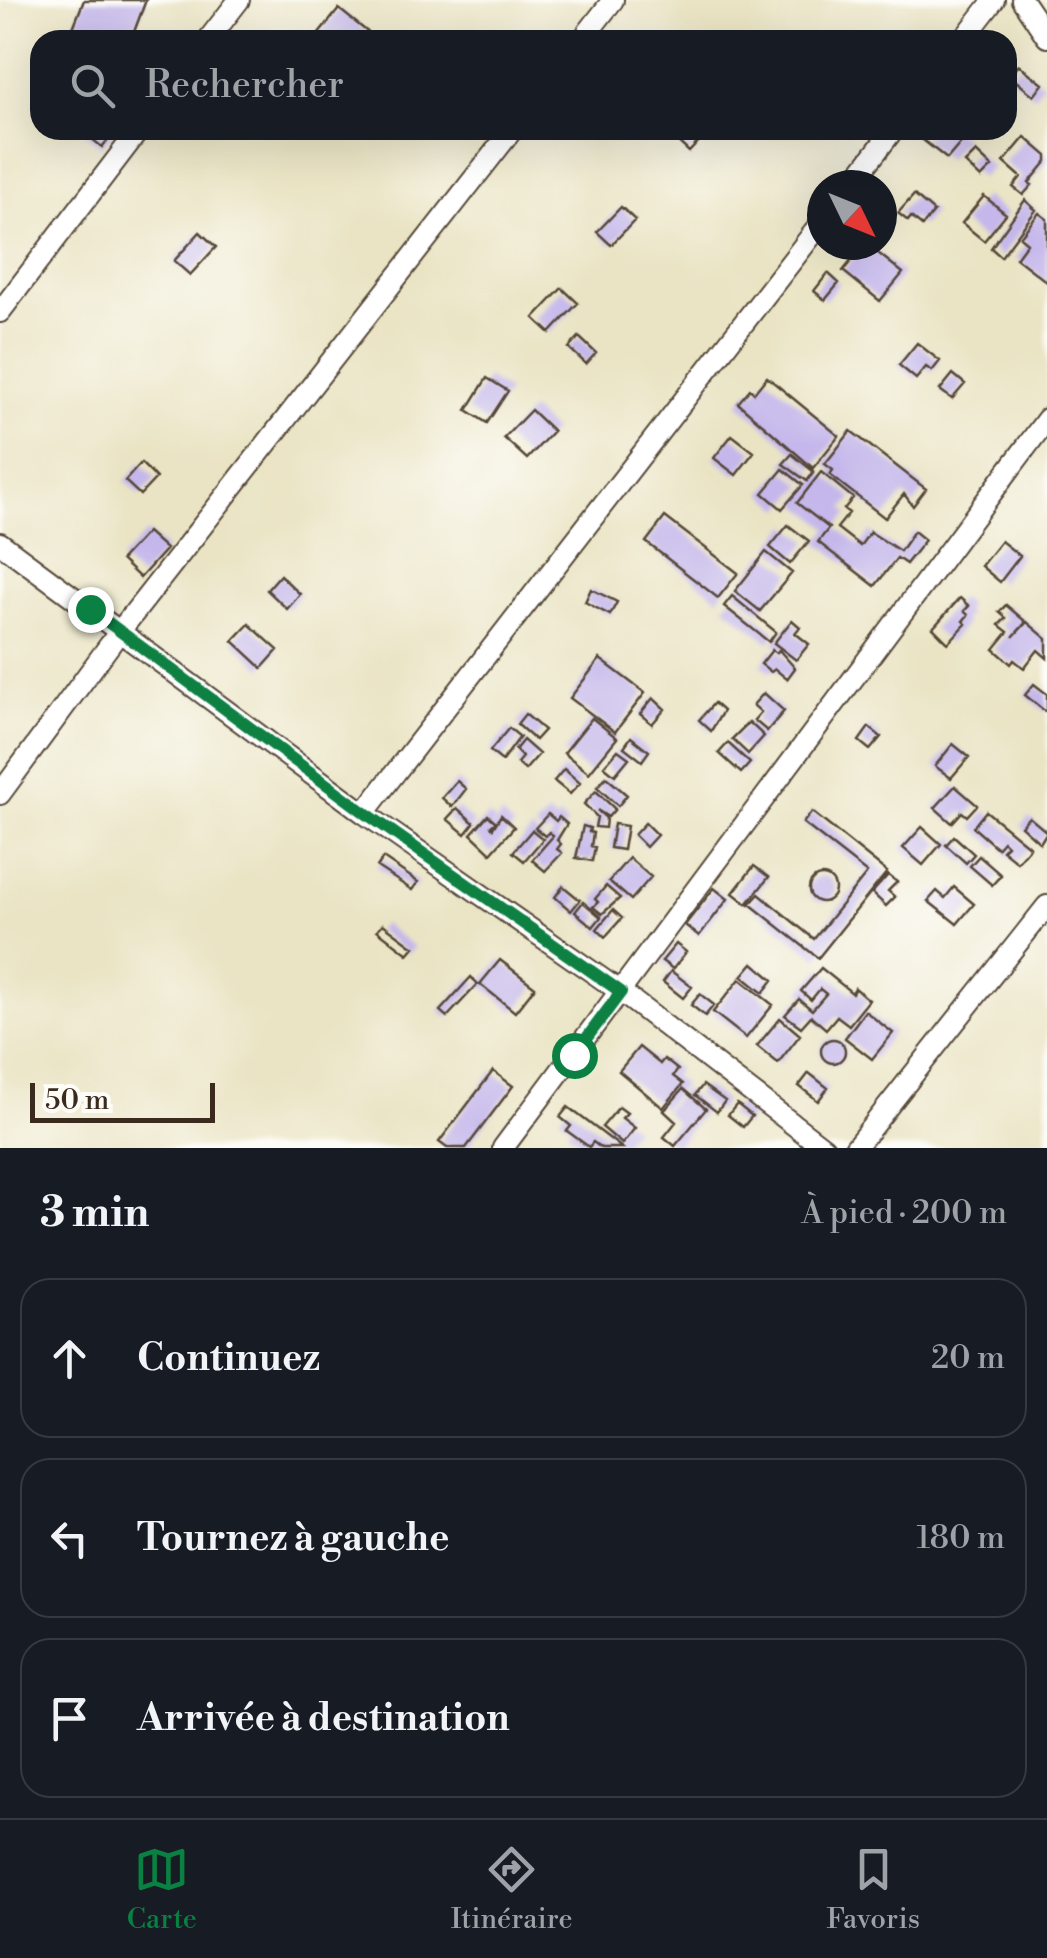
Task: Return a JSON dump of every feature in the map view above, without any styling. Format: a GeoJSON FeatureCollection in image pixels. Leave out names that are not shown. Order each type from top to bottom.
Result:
{"type":"FeatureCollection","features":[{"type":"Feature","properties":{"kind":"street"},"geometry":{"type":"LineString","coordinates":[[216,30],[239,0]]}},
{"type":"Feature","properties":{"kind":"street"},"geometry":{"type":"LineString","coordinates":[[590,30],[613,0]]}},
{"type":"Feature","properties":{"kind":"street"},"geometry":{"type":"LineString","coordinates":[[971,30],[994,0]]}},
{"type":"Feature","properties":{"kind":"street"},"geometry":{"type":"LineString","coordinates":[[1022,0],[1047,37]]}},
{"type":"Feature","properties":{"kind":"street"},"geometry":{"type":"LineString","coordinates":[[0,312],[131,140]]}},
{"type":"Feature","properties":{"kind":"street"},"geometry":{"type":"LineString","coordinates":[[0,794],[120,632],[504,140]]}},
{"type":"Feature","properties":{"kind":"street"},"geometry":{"type":"LineString","coordinates":[[863,170],[886,140]]}},
{"type":"Feature","properties":{"kind":"street"},"geometry":{"type":"LineString","coordinates":[[364,812],[807,241]]}},
{"type":"Feature","properties":{"kind":"street"},"geometry":{"type":"LineString","coordinates":[[503,1148],[1047,419]]}},
{"type":"Feature","properties":{"kind":"street"},"geometry":{"type":"LineString","coordinates":[[0,543],[364,812],[621,992],[824,1148]]}},
{"type":"Feature","properties":{"kind":"street"},"geometry":{"type":"LineString","coordinates":[[855,1148],[1047,906]]}},
{"type":"Feature","properties":{"kind":"building"},"geometry":{"type":"Polygon","coordinates":[[[84,0],[146,0],[135,30],[72,30],[84,0]]]}},
{"type":"Feature","properties":{"kind":"building"},"geometry":{"type":"Polygon","coordinates":[[[339,9],[365,30],[322,30],[339,9]]]}},
{"type":"Feature","properties":{"kind":"building"},"geometry":{"type":"Polygon","coordinates":[[[1019,65],[1043,84],[1034,96],[1017,82],[1019,65]]]}},
{"type":"Feature","properties":{"kind":"building"},"geometry":{"type":"Polygon","coordinates":[[[1025,137],[1047,156],[1047,161],[1023,195],[1013,187],[1021,177],[1004,162],[1025,137]]]}},
{"type":"Feature","properties":{"kind":"building"},"geometry":{"type":"Polygon","coordinates":[[[676,140],[700,140],[689,152],[676,140]]]}},
{"type":"Feature","properties":{"kind":"building"},"geometry":{"type":"Polygon","coordinates":[[[923,140],[963,140],[947,159],[923,140]]]}},
{"type":"Feature","properties":{"kind":"building"},"geometry":{"type":"Polygon","coordinates":[[[976,152],[992,167],[981,178],[965,163],[976,152]]]}},
{"type":"Feature","properties":{"kind":"building"},"geometry":{"type":"Polygon","coordinates":[[[914,195],[934,212],[922,226],[898,213],[914,195]]]}},
{"type":"Feature","properties":{"kind":"building"},"geometry":{"type":"Polygon","coordinates":[[[984,196],[1006,214],[984,241],[962,223],[984,196]]]}},
{"type":"Feature","properties":{"kind":"building"},"geometry":{"type":"Polygon","coordinates":[[[1025,200],[1036,210],[1001,257],[991,248],[1025,200]]]}},
{"type":"Feature","properties":{"kind":"building"},"geometry":{"type":"Polygon","coordinates":[[[621,207],[635,220],[611,245],[597,232],[621,207]]]}},
{"type":"Feature","properties":{"kind":"building"},"geometry":{"type":"Polygon","coordinates":[[[1039,213],[1047,219],[1047,282],[1016,258],[1027,243],[1020,237],[1039,213]]]}},
{"type":"Feature","properties":{"kind":"building"},"geometry":{"type":"Polygon","coordinates":[[[200,232],[216,247],[190,275],[174,261],[200,232]]]}},
{"type":"Feature","properties":{"kind":"building"},"geometry":{"type":"Polygon","coordinates":[[[852,260],[887,260],[903,273],[880,301],[843,271],[852,260]]]}},
{"type":"Feature","properties":{"kind":"building"},"geometry":{"type":"Polygon","coordinates":[[[828,273],[839,283],[825,300],[814,291],[828,273]]]}},
{"type":"Feature","properties":{"kind":"building"},"geometry":{"type":"Polygon","coordinates":[[[562,288],[578,303],[550,333],[534,318],[562,288]]]}},
{"type":"Feature","properties":{"kind":"building"},"geometry":{"type":"Polygon","coordinates":[[[579,337],[596,353],[586,364],[569,348],[579,337]]]}},
{"type":"Feature","properties":{"kind":"building"},"geometry":{"type":"Polygon","coordinates":[[[917,343],[940,361],[932,371],[926,367],[916,379],[899,365],[917,343]]]}},
{"type":"Feature","properties":{"kind":"building"},"geometry":{"type":"Polygon","coordinates":[[[953,374],[965,384],[952,399],[940,390],[953,374]]]}},
{"type":"Feature","properties":{"kind":"building"},"geometry":{"type":"Polygon","coordinates":[[[767,377],[839,436],[813,468],[738,403],[750,389],[754,393],[767,377]]]}},
{"type":"Feature","properties":{"kind":"building"},"geometry":{"type":"Polygon","coordinates":[[[487,378],[508,391],[487,423],[467,410],[487,378]]]}},
{"type":"Feature","properties":{"kind":"building"},"geometry":{"type":"Polygon","coordinates":[[[531,410],[553,431],[527,459],[504,438],[531,410]]]}},
{"type":"Feature","properties":{"kind":"building"},"geometry":{"type":"Polygon","coordinates":[[[851,431],[926,489],[913,506],[904,494],[885,518],[830,475],[833,470],[825,464],[851,431]]]}},
{"type":"Feature","properties":{"kind":"building"},"geometry":{"type":"Polygon","coordinates":[[[732,435],[754,452],[736,475],[714,458],[732,435]]]}},
{"type":"Feature","properties":{"kind":"building"},"geometry":{"type":"Polygon","coordinates":[[[792,454],[814,472],[807,481],[783,464],[792,454]]]}},
{"type":"Feature","properties":{"kind":"building"},"geometry":{"type":"Polygon","coordinates":[[[141,463],[156,478],[140,495],[125,481],[141,463]]]}},
{"type":"Feature","properties":{"kind":"building"},"geometry":{"type":"Polygon","coordinates":[[[783,469],[803,485],[782,509],[763,493],[783,469]]]}},
{"type":"Feature","properties":{"kind":"building"},"geometry":{"type":"Polygon","coordinates":[[[821,472],[853,498],[844,509],[849,513],[837,528],[860,546],[870,532],[900,551],[914,531],[925,540],[906,564],[897,558],[875,586],[818,542],[829,528],[797,503],[821,472]]]}},
{"type":"Feature","properties":{"kind":"building"},"geometry":{"type":"Polygon","coordinates":[[[665,517],[738,573],[718,598],[646,542],[665,517]]]}},
{"type":"Feature","properties":{"kind":"building"},"geometry":{"type":"Polygon","coordinates":[[[788,525],[809,541],[790,564],[770,547],[788,525]]]}},
{"type":"Feature","properties":{"kind":"building"},"geometry":{"type":"Polygon","coordinates":[[[147,532],[166,549],[140,578],[121,560],[147,532]]]}},
{"type":"Feature","properties":{"kind":"building"},"geometry":{"type":"Polygon","coordinates":[[[1001,541],[1020,556],[1000,582],[981,566],[1001,541]]]}},
{"type":"Feature","properties":{"kind":"building"},"geometry":{"type":"Polygon","coordinates":[[[766,552],[792,573],[760,611],[735,591],[766,552]]]}},
{"type":"Feature","properties":{"kind":"building"},"geometry":{"type":"Polygon","coordinates":[[[280,575],[300,594],[287,609],[267,590],[280,575]]]}},
{"type":"Feature","properties":{"kind":"building"},"geometry":{"type":"Polygon","coordinates":[[[591,589],[617,602],[610,615],[585,602],[591,589]]]}},
{"type":"Feature","properties":{"kind":"building"},"geometry":{"type":"Polygon","coordinates":[[[732,596],[776,632],[769,642],[724,606],[732,596]]]}},
{"type":"Feature","properties":{"kind":"building"},"geometry":{"type":"Polygon","coordinates":[[[960,598],[969,606],[964,611],[968,615],[963,621],[966,624],[948,643],[933,628],[960,598]]]}},
{"type":"Feature","properties":{"kind":"building"},"geometry":{"type":"Polygon","coordinates":[[[1006,605],[1026,622],[1013,637],[1027,622],[1047,639],[1047,658],[1038,650],[1024,668],[1014,660],[1011,664],[994,649],[1008,632],[999,625],[1006,618],[999,612],[1006,605]]]}},
{"type":"Feature","properties":{"kind":"building"},"geometry":{"type":"Polygon","coordinates":[[[792,620],[800,627],[795,633],[809,644],[796,660],[774,643],[792,620]]]}},
{"type":"Feature","properties":{"kind":"building"},"geometry":{"type":"Polygon","coordinates":[[[249,624],[278,650],[262,668],[233,641],[249,624]]]}},
{"type":"Feature","properties":{"kind":"building"},"geometry":{"type":"Polygon","coordinates":[[[772,650],[779,650],[795,668],[787,679],[761,664],[772,650]]]}},
{"type":"Feature","properties":{"kind":"building"},"geometry":{"type":"Polygon","coordinates":[[[600,659],[645,693],[615,732],[570,698],[600,659]]]}},
{"type":"Feature","properties":{"kind":"building"},"geometry":{"type":"Polygon","coordinates":[[[1034,684],[1047,694],[1047,713],[1025,695],[1034,684]]]}},
{"type":"Feature","properties":{"kind":"building"},"geometry":{"type":"Polygon","coordinates":[[[764,693],[784,711],[767,731],[754,720],[761,712],[753,705],[764,693]]]}},
{"type":"Feature","properties":{"kind":"building"},"geometry":{"type":"Polygon","coordinates":[[[653,698],[665,709],[652,724],[640,714],[653,698]]]}},
{"type":"Feature","properties":{"kind":"building"},"geometry":{"type":"Polygon","coordinates":[[[714,703],[723,711],[711,731],[699,720],[714,703]]]}},
{"type":"Feature","properties":{"kind":"building"},"geometry":{"type":"Polygon","coordinates":[[[525,714],[544,730],[535,740],[517,724],[525,714]]]}},
{"type":"Feature","properties":{"kind":"building"},"geometry":{"type":"Polygon","coordinates":[[[592,718],[617,738],[589,773],[564,753],[592,718]]]}},
{"type":"Feature","properties":{"kind":"building"},"geometry":{"type":"Polygon","coordinates":[[[749,722],[764,736],[748,754],[732,739],[749,722]]]}},
{"type":"Feature","properties":{"kind":"building"},"geometry":{"type":"Polygon","coordinates":[[[869,727],[881,737],[870,750],[859,741],[869,727]]]}},
{"type":"Feature","properties":{"kind":"building"},"geometry":{"type":"Polygon","coordinates":[[[509,728],[520,737],[502,761],[490,751],[509,728]]]}},
{"type":"Feature","properties":{"kind":"building"},"geometry":{"type":"Polygon","coordinates":[[[631,737],[649,751],[642,761],[624,747],[631,737]]]}},
{"type":"Feature","properties":{"kind":"building"},"geometry":{"type":"Polygon","coordinates":[[[523,740],[539,754],[525,770],[517,763],[522,757],[515,750],[523,740]]]}},
{"type":"Feature","properties":{"kind":"building"},"geometry":{"type":"Polygon","coordinates":[[[728,743],[750,763],[741,773],[719,753],[728,743]]]}},
{"type":"Feature","properties":{"kind":"building"},"geometry":{"type":"Polygon","coordinates":[[[953,744],[969,757],[951,778],[935,766],[953,744]]]}},
{"type":"Feature","properties":{"kind":"building"},"geometry":{"type":"Polygon","coordinates":[[[618,750],[629,758],[615,775],[604,766],[618,750]]]}},
{"type":"Feature","properties":{"kind":"building"},"geometry":{"type":"Polygon","coordinates":[[[564,769],[580,783],[570,794],[554,781],[564,769]]]}},
{"type":"Feature","properties":{"kind":"building"},"geometry":{"type":"Polygon","coordinates":[[[606,777],[627,795],[618,806],[597,787],[606,777]]]}},
{"type":"Feature","properties":{"kind":"building"},"geometry":{"type":"Polygon","coordinates":[[[457,781],[466,789],[452,807],[442,798],[457,781]]]}},
{"type":"Feature","properties":{"kind":"building"},"geometry":{"type":"Polygon","coordinates":[[[955,786],[977,805],[967,816],[962,812],[952,823],[935,808],[955,786]]]}},
{"type":"Feature","properties":{"kind":"building"},"geometry":{"type":"Polygon","coordinates":[[[596,791],[615,809],[608,817],[597,810],[606,818],[605,828],[595,827],[597,817],[584,804],[596,791]]]}},
{"type":"Feature","properties":{"kind":"building"},"geometry":{"type":"Polygon","coordinates":[[[457,808],[474,823],[465,834],[447,819],[457,808]]]}},
{"type":"Feature","properties":{"kind":"building"},"geometry":{"type":"Polygon","coordinates":[[[986,811],[1030,847],[1017,862],[1002,850],[1007,845],[1003,841],[997,848],[973,827],[986,811]]]}},
{"type":"Feature","properties":{"kind":"building"},"geometry":{"type":"Polygon","coordinates":[[[812,812],[887,872],[818,958],[750,904],[759,894],[814,939],[867,873],[803,823],[812,812]]]}},
{"type":"Feature","properties":{"kind":"building"},"geometry":{"type":"Polygon","coordinates":[[[548,814],[567,824],[557,840],[561,844],[557,849],[562,853],[545,871],[532,860],[553,836],[549,832],[545,836],[535,828],[548,814]]]}},
{"type":"Feature","properties":{"kind":"building"},"geometry":{"type":"Polygon","coordinates":[[[488,815],[496,822],[493,828],[501,815],[514,827],[491,853],[471,834],[488,815]]]}},
{"type":"Feature","properties":{"kind":"building"},"geometry":{"type":"Polygon","coordinates":[[[1029,817],[1047,832],[1040,843],[1021,826],[1029,817]]]}},
{"type":"Feature","properties":{"kind":"building"},"geometry":{"type":"Polygon","coordinates":[[[645,823],[657,835],[646,847],[634,835],[645,823]]]}},
{"type":"Feature","properties":{"kind":"building"},"geometry":{"type":"Polygon","coordinates":[[[614,824],[627,826],[623,850],[610,848],[614,824]]]}},
{"type":"Feature","properties":{"kind":"building"},"geometry":{"type":"Polygon","coordinates":[[[583,826],[593,833],[592,861],[576,858],[583,826]]]}},
{"type":"Feature","properties":{"kind":"building"},"geometry":{"type":"Polygon","coordinates":[[[922,827],[941,844],[923,865],[903,848],[922,827]]]}},
{"type":"Feature","properties":{"kind":"building"},"geometry":{"type":"Polygon","coordinates":[[[532,830],[543,839],[524,861],[513,852],[532,830]]]}},
{"type":"Feature","properties":{"kind":"building"},"geometry":{"type":"Polygon","coordinates":[[[954,836],[974,854],[966,863],[946,845],[954,836]]]}},
{"type":"Feature","properties":{"kind":"building"},"geometry":{"type":"Polygon","coordinates":[[[979,856],[1001,875],[992,885],[970,866],[979,856]]]}},
{"type":"Feature","properties":{"kind":"building"},"geometry":{"type":"Polygon","coordinates":[[[383,858],[418,882],[412,890],[377,867],[383,858]]]}},
{"type":"Feature","properties":{"kind":"building"},"geometry":{"type":"Polygon","coordinates":[[[629,858],[651,877],[631,900],[609,881],[629,858]]]}},
{"type":"Feature","properties":{"kind":"building"},"geometry":{"type":"Polygon","coordinates":[[[754,866],[769,877],[747,904],[733,893],[754,866]]]}},
{"type":"Feature","properties":{"kind":"building"},"geometry":{"type":"Polygon","coordinates":[[[888,875],[897,882],[888,891],[895,897],[886,906],[872,893],[888,875]]]}},
{"type":"Feature","properties":{"kind":"building"},"geometry":{"type":"Polygon","coordinates":[[[822,876],[831,880],[835,889],[831,898],[822,902],[813,898],[809,889],[813,880],[822,876]]]}},
{"type":"Feature","properties":{"kind":"building"},"geometry":{"type":"Polygon","coordinates":[[[563,886],[580,900],[571,911],[555,897],[563,886]]]}},
{"type":"Feature","properties":{"kind":"building"},"geometry":{"type":"Polygon","coordinates":[[[606,886],[620,898],[602,914],[593,907],[606,886]]]}},
{"type":"Feature","properties":{"kind":"building"},"geometry":{"type":"Polygon","coordinates":[[[954,887],[974,904],[957,924],[928,901],[937,891],[945,898],[954,887]]]}},
{"type":"Feature","properties":{"kind":"building"},"geometry":{"type":"Polygon","coordinates":[[[714,888],[728,899],[699,936],[685,925],[714,888]]]}},
{"type":"Feature","properties":{"kind":"building"},"geometry":{"type":"Polygon","coordinates":[[[583,902],[601,917],[593,927],[575,912],[583,902]]]}},
{"type":"Feature","properties":{"kind":"building"},"geometry":{"type":"Polygon","coordinates":[[[613,910],[622,918],[605,937],[597,929],[613,910]]]}},
{"type":"Feature","properties":{"kind":"building"},"geometry":{"type":"Polygon","coordinates":[[[383,924],[414,947],[408,954],[377,930],[383,924]]]}},
{"type":"Feature","properties":{"kind":"building"},"geometry":{"type":"Polygon","coordinates":[[[676,944],[686,952],[673,969],[662,961],[676,944]]]}},
{"type":"Feature","properties":{"kind":"building"},"geometry":{"type":"Polygon","coordinates":[[[500,960],[535,987],[515,1012],[480,984],[500,960]]]}},
{"type":"Feature","properties":{"kind":"building"},"geometry":{"type":"Polygon","coordinates":[[[753,963],[773,980],[763,993],[742,976],[753,963]]]}},
{"type":"Feature","properties":{"kind":"building"},"geometry":{"type":"Polygon","coordinates":[[[821,968],[852,993],[855,988],[869,1000],[849,1025],[837,1016],[826,1029],[811,1016],[801,1027],[785,1015],[799,999],[812,1010],[826,994],[820,989],[811,1000],[801,991],[821,968]]]}},
{"type":"Feature","properties":{"kind":"building"},"geometry":{"type":"Polygon","coordinates":[[[671,971],[692,987],[683,998],[663,982],[671,971]]]}},
{"type":"Feature","properties":{"kind":"building"},"geometry":{"type":"Polygon","coordinates":[[[471,977],[478,984],[447,1017],[440,1011],[471,977]]]}},
{"type":"Feature","properties":{"kind":"building"},"geometry":{"type":"Polygon","coordinates":[[[740,979],[773,1005],[746,1038],[713,1012],[740,979]]]}},
{"type":"Feature","properties":{"kind":"building"},"geometry":{"type":"Polygon","coordinates":[[[700,994],[714,1005],[705,1016],[691,1005],[700,994]]]}},
{"type":"Feature","properties":{"kind":"building"},"geometry":{"type":"Polygon","coordinates":[[[865,1011],[893,1033],[872,1059],[845,1038],[865,1011]]]}},
{"type":"Feature","properties":{"kind":"building"},"geometry":{"type":"Polygon","coordinates":[[[780,1018],[800,1035],[778,1063],[757,1046],[780,1018]]]}},
{"type":"Feature","properties":{"kind":"building"},"geometry":{"type":"Polygon","coordinates":[[[833,1039],[842,1042],[842,1060],[833,1063],[824,1060],[821,1051],[824,1042],[833,1039]]]}},
{"type":"Feature","properties":{"kind":"building"},"geometry":{"type":"Polygon","coordinates":[[[639,1047],[660,1064],[664,1059],[678,1070],[673,1076],[683,1084],[663,1108],[619,1071],[639,1047]]]}},
{"type":"Feature","properties":{"kind":"building"},"geometry":{"type":"Polygon","coordinates":[[[493,1071],[513,1086],[466,1148],[447,1148],[439,1142],[493,1071]]]}},
{"type":"Feature","properties":{"kind":"building"},"geometry":{"type":"Polygon","coordinates":[[[809,1073],[828,1088],[818,1101],[799,1086],[809,1073]]]}},
{"type":"Feature","properties":{"kind":"building"},"geometry":{"type":"Polygon","coordinates":[[[703,1085],[725,1101],[717,1112],[695,1095],[703,1085]]]}},
{"type":"Feature","properties":{"kind":"building"},"geometry":{"type":"Polygon","coordinates":[[[683,1089],[706,1109],[675,1146],[664,1137],[676,1122],[664,1111],[683,1089]]]}},
{"type":"Feature","properties":{"kind":"building"},"geometry":{"type":"Polygon","coordinates":[[[737,1104],[752,1116],[743,1127],[728,1115],[737,1104]]]}},
{"type":"Feature","properties":{"kind":"building"},"geometry":{"type":"Polygon","coordinates":[[[568,1107],[622,1148],[601,1148],[593,1142],[589,1147],[567,1131],[571,1126],[560,1117],[568,1107]]]}},
{"type":"Feature","properties":{"kind":"building"},"geometry":{"type":"Polygon","coordinates":[[[619,1107],[627,1113],[622,1118],[635,1128],[622,1144],[602,1127],[619,1107]]]}},
{"type":"Feature","properties":{"kind":"route"},"geometry":{"type":"LineString","coordinates":[[90,609],[364,812],[621,992],[574,1055]]}}]}
